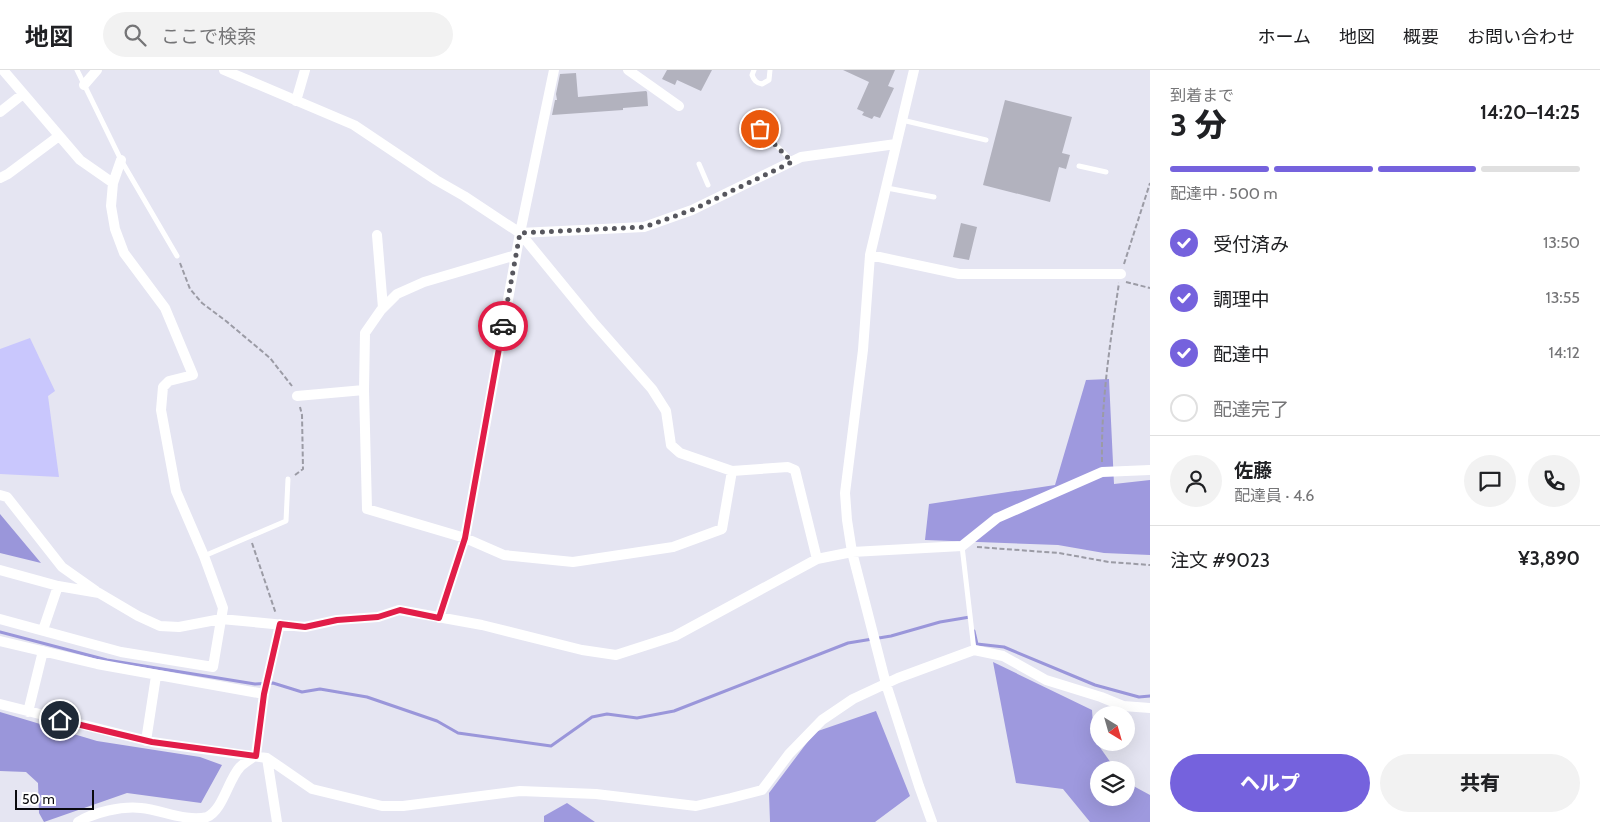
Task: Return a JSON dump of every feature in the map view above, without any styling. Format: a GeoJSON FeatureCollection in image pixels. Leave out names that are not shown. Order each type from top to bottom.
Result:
{"type":"FeatureCollection","features":[{"type":"Feature","properties":{"kind":"street"},"geometry":{"type":"LineString","coordinates":[[3,70],[80,160],[113,183]]}},
{"type":"Feature","properties":{"kind":"street"},"geometry":{"type":"LineString","coordinates":[[84,85],[97,70]]}},
{"type":"Feature","properties":{"kind":"street"},"geometry":{"type":"LineString","coordinates":[[224,70],[354,125],[520,233],[593,322],[652,389],[666,411],[671,445],[680,454],[732,471],[788,467],[795,470],[817,559]]}},
{"type":"Feature","properties":{"kind":"street"},"geometry":{"type":"LineString","coordinates":[[296,101],[305,70]]}},
{"type":"Feature","properties":{"kind":"street"},"geometry":{"type":"LineString","coordinates":[[439,618],[465,538],[520,233],[554,70]]}},
{"type":"Feature","properties":{"kind":"street"},"geometry":{"type":"LineString","coordinates":[[628,70],[679,106]]}},
{"type":"Feature","properties":{"kind":"street"},"geometry":{"type":"LineString","coordinates":[[914,70],[870,255],[863,350],[845,493],[846,520],[852,552],[886,684],[918,786],[932,822]]}},
{"type":"Feature","properties":{"kind":"street"},"geometry":{"type":"LineString","coordinates":[[0,112],[23,94]]}},
{"type":"Feature","properties":{"kind":"street"},"geometry":{"type":"LineString","coordinates":[[0,178],[59,136]]}},
{"type":"Feature","properties":{"kind":"street"},"geometry":{"type":"LineString","coordinates":[[520,233],[644,227],[692,210],[801,157],[896,144]]}},
{"type":"Feature","properties":{"kind":"street"},"geometry":{"type":"LineString","coordinates":[[0,619],[122,652],[212,667],[223,608],[204,556],[176,491],[161,410],[162,387],[168,381],[193,375],[166,308],[124,253],[115,229],[111,206],[113,183],[121,160]]}},
{"type":"Feature","properties":{"kind":"street"},"geometry":{"type":"LineString","coordinates":[[376,235],[383,308]]}},
{"type":"Feature","properties":{"kind":"street"},"geometry":{"type":"LineString","coordinates":[[516,255],[424,282],[397,294],[383,308],[365,333],[364,390],[367,509],[465,538],[504,555],[573,562],[673,548],[722,530],[732,471]]}},
{"type":"Feature","properties":{"kind":"street"},"geometry":{"type":"LineString","coordinates":[[870,255],[959,274],[1120,277]]}},
{"type":"Feature","properties":{"kind":"street"},"geometry":{"type":"LineString","coordinates":[[297,396],[364,390]]}},
{"type":"Feature","properties":{"kind":"street"},"geometry":{"type":"LineString","coordinates":[[0,495],[7,497],[62,567],[99,593],[138,616],[160,626],[179,627],[221,618],[305,627],[337,620],[378,617],[400,610],[482,625],[582,650],[616,655],[676,636],[817,559],[852,552],[962,546],[997,518],[1102,472],[1150,470]]}},
{"type":"Feature","properties":{"kind":"street"},"geometry":{"type":"LineString","coordinates":[[0,570],[58,586],[99,593]]}},
{"type":"Feature","properties":{"kind":"street"},"geometry":{"type":"LineString","coordinates":[[43,630],[58,586]]}},
{"type":"Feature","properties":{"kind":"street"},"geometry":{"type":"LineString","coordinates":[[78,822],[122,808],[142,808],[184,820],[197,821],[208,817],[216,811],[231,781],[241,767],[256,756],[264,694],[280,624]]}},
{"type":"Feature","properties":{"kind":"street"},"geometry":{"type":"LineString","coordinates":[[0,641],[156,676],[264,694]]}},
{"type":"Feature","properties":{"kind":"street"},"geometry":{"type":"LineString","coordinates":[[0,704],[146,740],[267,758],[312,789],[382,806],[403,806],[520,791],[596,794],[696,806],[762,790],[789,754],[822,720],[853,699],[886,684],[974,650],[1003,656],[1046,680],[1123,706],[1150,708]]}},
{"type":"Feature","properties":{"kind":"street"},"geometry":{"type":"LineString","coordinates":[[28,712],[43,651]]}},
{"type":"Feature","properties":{"kind":"street"},"geometry":{"type":"LineString","coordinates":[[146,740],[156,676]]}},
{"type":"Feature","properties":{"kind":"street"},"geometry":{"type":"LineString","coordinates":[[267,758],[277,822]]}},
{"type":"Feature","properties":{"kind":"lane"},"geometry":{"type":"LineString","coordinates":[[77,70],[121,160],[177,256]]}},
{"type":"Feature","properties":{"kind":"lane"},"geometry":{"type":"LineString","coordinates":[[754,70],[752,75],[754,80],[762,84],[769,80],[770,70]]}},
{"type":"Feature","properties":{"kind":"lane"},"geometry":{"type":"LineString","coordinates":[[902,120],[986,140]]}},
{"type":"Feature","properties":{"kind":"lane"},"geometry":{"type":"LineString","coordinates":[[752,121],[792,162]]}},
{"type":"Feature","properties":{"kind":"lane"},"geometry":{"type":"LineString","coordinates":[[699,164],[708,185]]}},
{"type":"Feature","properties":{"kind":"lane"},"geometry":{"type":"LineString","coordinates":[[1079,166],[1106,172]]}},
{"type":"Feature","properties":{"kind":"lane"},"geometry":{"type":"LineString","coordinates":[[887,188],[934,197]]}},
{"type":"Feature","properties":{"kind":"lane"},"geometry":{"type":"LineString","coordinates":[[204,556],[286,521],[288,479]]}},
{"type":"Feature","properties":{"kind":"lane"},"geometry":{"type":"LineString","coordinates":[[962,546],[974,650]]}},
{"type":"Feature","properties":{"kind":"path"},"geometry":{"type":"LineString","coordinates":[[1102,472],[1101,427],[1108,358],[1120,277],[1150,183]]}},
{"type":"Feature","properties":{"kind":"path"},"geometry":{"type":"LineString","coordinates":[[177,256],[190,288],[202,303],[270,358],[296,391],[302,415],[303,469],[288,479]]}},
{"type":"Feature","properties":{"kind":"path"},"geometry":{"type":"LineString","coordinates":[[1120,277],[1150,288]]}},
{"type":"Feature","properties":{"kind":"path"},"geometry":{"type":"LineString","coordinates":[[249,536],[280,624]]}},
{"type":"Feature","properties":{"kind":"path"},"geometry":{"type":"LineString","coordinates":[[962,546],[1059,553],[1109,562],[1150,565]]}},
{"type":"Feature","properties":{"kind":"shaded area"},"geometry":{"type":"Polygon","coordinates":[[[30,338],[55,391],[48,396],[59,477],[0,474],[0,349],[30,338]]]}},
{"type":"Feature","properties":{"kind":"shaded area"},"geometry":{"type":"Polygon","coordinates":[[[1109,379],[1114,484],[1150,480],[1150,555],[1104,553],[1058,545],[925,540],[929,504],[1055,485],[1086,380],[1109,379]]]}},
{"type":"Feature","properties":{"kind":"shaded area"},"geometry":{"type":"Polygon","coordinates":[[[0,514],[41,563],[0,553],[0,514]]]}},
{"type":"Feature","properties":{"kind":"shaded area"},"geometry":{"type":"Polygon","coordinates":[[[993,662],[1090,709],[1090,751],[1103,751],[1110,761],[1090,761],[1090,806],[1135,806],[1135,787],[1150,795],[1150,822],[1090,822],[1063,789],[1016,783],[993,662]]]}},
{"type":"Feature","properties":{"kind":"shaded area"},"geometry":{"type":"Polygon","coordinates":[[[876,711],[910,796],[875,822],[770,822],[769,793],[815,732],[876,711]]]}},
{"type":"Feature","properties":{"kind":"shaded area"},"geometry":{"type":"Polygon","coordinates":[[[0,712],[97,741],[200,757],[222,765],[201,803],[127,793],[44,822],[39,813],[38,783],[26,772],[0,771],[0,712]]]}},
{"type":"Feature","properties":{"kind":"shaded area"},"geometry":{"type":"Polygon","coordinates":[[[567,803],[595,822],[544,822],[544,816],[567,803]]]}},
{"type":"Feature","properties":{"kind":"building"},"geometry":{"type":"Polygon","coordinates":[[[667,70],[712,70],[701,91],[677,80],[675,85],[662,79],[667,70]]]}},
{"type":"Feature","properties":{"kind":"building"},"geometry":{"type":"Polygon","coordinates":[[[843,70],[895,70],[888,86],[894,88],[880,118],[874,116],[872,119],[862,115],[864,112],[857,109],[869,82],[843,70]]]}},
{"type":"Feature","properties":{"kind":"building"},"geometry":{"type":"Polygon","coordinates":[[[576,73],[578,97],[646,91],[648,106],[623,108],[623,110],[552,115],[555,100],[557,100],[556,94],[560,74],[576,73]]]}},
{"type":"Feature","properties":{"kind":"building"},"geometry":{"type":"Polygon","coordinates":[[[1005,100],[1072,117],[1062,153],[1070,155],[1066,169],[1059,167],[1050,202],[983,185],[1005,100]]]}},
{"type":"Feature","properties":{"kind":"building"},"geometry":{"type":"Polygon","coordinates":[[[961,223],[977,227],[969,260],[953,257],[961,223]]]}},
{"type":"Feature","properties":{"kind":"waterway"},"geometry":{"type":"LineString","coordinates":[[0,632],[107,660],[255,684],[273,683],[302,692],[320,689],[367,697],[437,721],[458,733],[551,746],[592,717],[607,714],[637,718],[674,711],[848,643],[891,636],[940,622],[970,617]]}},
{"type":"Feature","properties":{"kind":"waterway"},"geometry":{"type":"LineString","coordinates":[[974,631],[977,644],[1004,647],[1095,685],[1139,697],[1150,696]]}},
{"type":"Feature","properties":{"kind":"way so far"},"geometry":{"type":"LineString","coordinates":[[503,326],[520,233],[644,227],[692,210],[792,162],[760,129]]}},
{"type":"Feature","properties":{"kind":"route"},"geometry":{"type":"LineString","coordinates":[[60,720],[152,742],[256,756],[264,694],[280,624],[305,627],[337,620],[378,617],[400,610],[439,618],[465,538],[503,326]]}}]}
